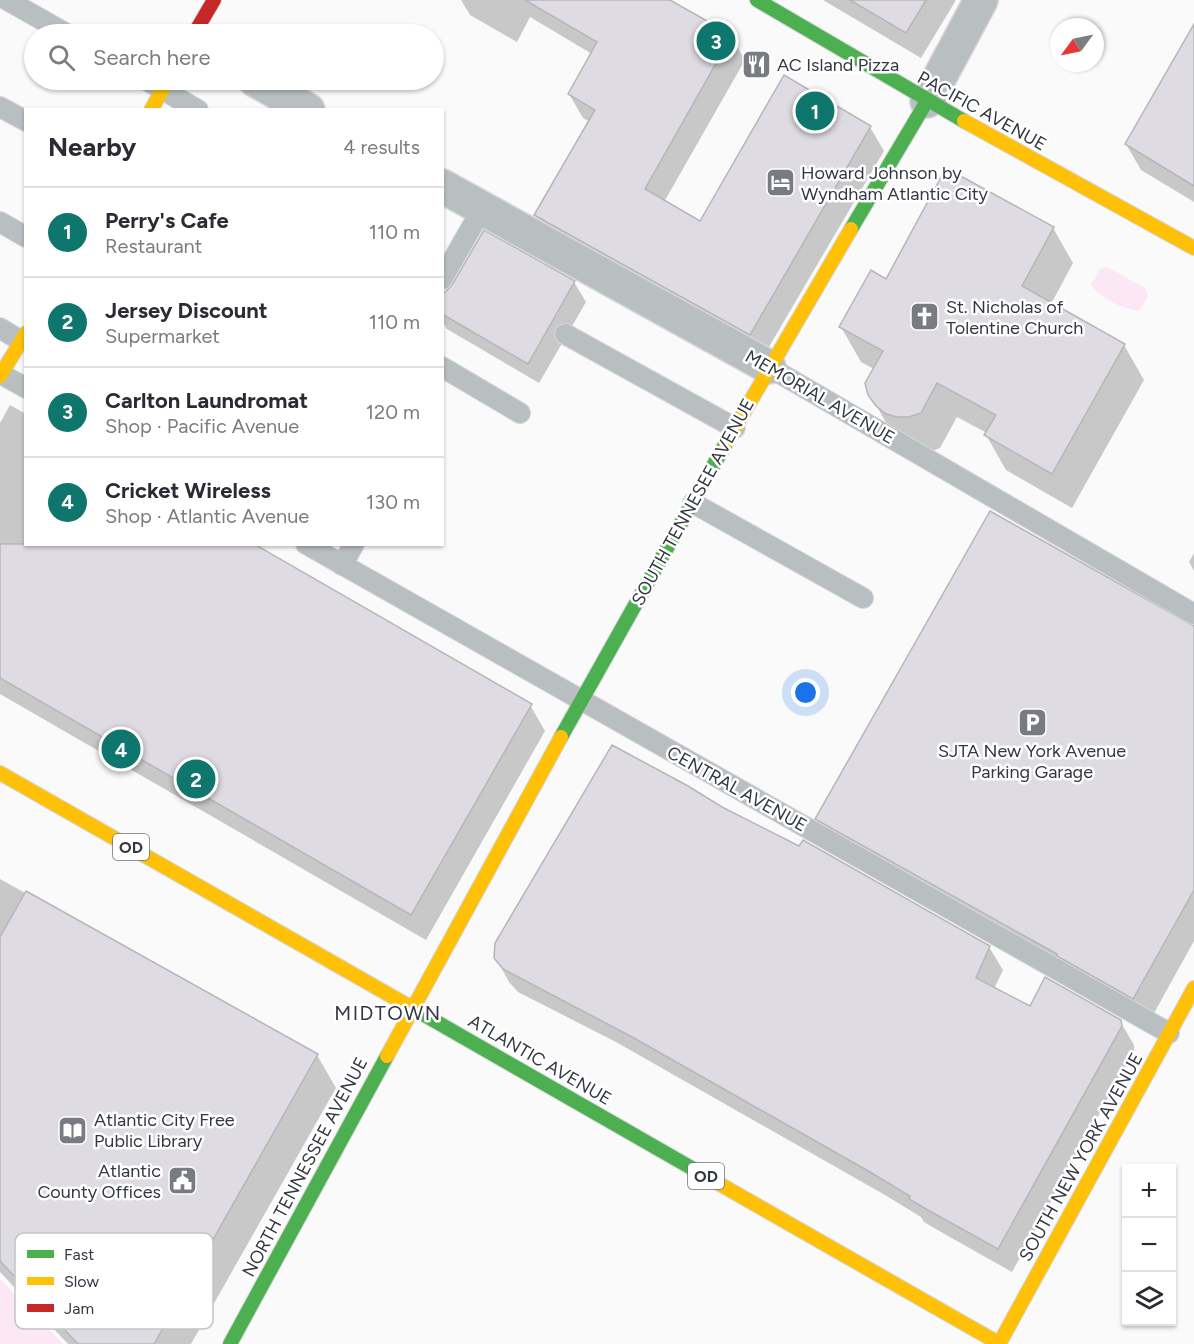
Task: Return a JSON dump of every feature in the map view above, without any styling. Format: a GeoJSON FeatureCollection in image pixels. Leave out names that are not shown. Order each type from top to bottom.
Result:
{"type":"FeatureCollection","features":[{"type":"Feature","properties":{"kind":"main road"},"geometry":{"type":"LineString","coordinates":[[200,24],[214,0]]}},
{"type":"Feature","properties":{"kind":"main road","name":"PACIFIC AVENUE"},"geometry":{"type":"LineString","coordinates":[[757,0],[927,102],[1194,248]]}},
{"type":"Feature","properties":{"kind":"main road"},"geometry":{"type":"LineString","coordinates":[[152,108],[157,90]]}},
{"type":"Feature","properties":{"kind":"main road","name":"SOUTH TENNESEE AVENUE"},"geometry":{"type":"LineString","coordinates":[[412,1008],[581,700],[769,367],[927,102]]}},
{"type":"Feature","properties":{"kind":"main road"},"geometry":{"type":"LineString","coordinates":[[1,375],[23,337]]}},
{"type":"Feature","properties":{"kind":"main road","name":"ATLANTIC AVENUE"},"geometry":{"type":"LineString","coordinates":[[0,773],[1000,1344]]}},
{"type":"Feature","properties":{"kind":"main road","name":"SOUTH NEW YORK AVENUE"},"geometry":{"type":"LineString","coordinates":[[1000,1344],[1169,1033],[1187,1019],[1194,988]]}},
{"type":"Feature","properties":{"kind":"main road","name":"NORTH TENNESSEE AVENUE"},"geometry":{"type":"LineString","coordinates":[[230,1344],[412,1008]]}},
{"type":"Feature","properties":{"kind":"street","name":"SOUTH TENNESEE AVENUE"},"geometry":{"type":"LineString","coordinates":[[927,102],[981,0]]}},
{"type":"Feature","properties":{"kind":"street"},"geometry":{"type":"LineString","coordinates":[[273,90],[304,108]]}},
{"type":"Feature","properties":{"kind":"street","name":"MEMORIAL AVENUE"},"geometry":{"type":"LineString","coordinates":[[444,187],[769,367]]}},
{"type":"Feature","properties":{"kind":"lane"},"geometry":{"type":"LineString","coordinates":[[7,0],[49,24]]}},
{"type":"Feature","properties":{"kind":"lane"},"geometry":{"type":"LineString","coordinates":[[169,90],[195,108]]}},
{"type":"Feature","properties":{"kind":"lane"},"geometry":{"type":"LineString","coordinates":[[0,107],[24,120]]}},
{"type":"Feature","properties":{"kind":"lane"},"geometry":{"type":"LineString","coordinates":[[444,276],[482,209]]}},
{"type":"Feature","properties":{"kind":"lane"},"geometry":{"type":"LineString","coordinates":[[0,222],[24,236]]}},
{"type":"Feature","properties":{"kind":"lane"},"geometry":{"type":"LineString","coordinates":[[0,328],[23,337]]}},
{"type":"Feature","properties":{"kind":"lane"},"geometry":{"type":"LineString","coordinates":[[565,334],[735,428]]}},
{"type":"Feature","properties":{"kind":"lane","name":"MEMORIAL AVENUE"},"geometry":{"type":"LineString","coordinates":[[769,367],[1194,614]]}},
{"type":"Feature","properties":{"kind":"lane"},"geometry":{"type":"LineString","coordinates":[[444,368],[520,413]]}},
{"type":"Feature","properties":{"kind":"lane"},"geometry":{"type":"LineString","coordinates":[[1,375],[24,387]]}},
{"type":"Feature","properties":{"kind":"lane"},"geometry":{"type":"LineString","coordinates":[[693,503],[863,598]]}},
{"type":"Feature","properties":{"kind":"lane","name":"CENTRAL AVENUE"},"geometry":{"type":"LineString","coordinates":[[309,546],[1169,1033]]}},
{"type":"Feature","properties":{"kind":"lane"},"geometry":{"type":"LineString","coordinates":[[342,565],[353,546]]}},
{"type":"Feature","properties":{"kind":"shaded area"},"geometry":{"type":"Polygon","coordinates":[[[1107,267],[1145,288],[1148,296],[1140,310],[1113,302],[1091,285],[1100,269],[1107,267]]]}},
{"type":"Feature","properties":{"kind":"shaded area"},"geometry":{"type":"Polygon","coordinates":[[[0,1279],[15,1294],[15,1329],[48,1329],[63,1344],[0,1344],[0,1279]]]}},
{"type":"Feature","properties":{"kind":"building","name":"Howard Johnson by Wyndham Atlantic City"},"geometry":{"type":"Polygon","coordinates":[[[525,0],[670,0],[732,35],[645,189],[700,221],[784,75],[871,126],[750,335],[534,215],[595,110],[568,94],[597,42],[525,0]]]}},
{"type":"Feature","properties":{"kind":"building"},"geometry":{"type":"Polygon","coordinates":[[[850,0],[926,0],[906,33],[850,0]]]}},
{"type":"Feature","properties":{"kind":"building"},"geometry":{"type":"Polygon","coordinates":[[[1194,24],[1194,186],[1125,144],[1194,24]]]}},
{"type":"Feature","properties":{"kind":"building","name":"St. Nicholas of Tolentine Church"},"geometry":{"type":"Polygon","coordinates":[[[946,168],[1054,227],[1022,286],[1125,344],[1052,474],[984,435],[996,415],[937,383],[921,413],[909,417],[886,414],[868,395],[865,383],[883,351],[839,327],[871,270],[886,279],[946,168]]]}},
{"type":"Feature","properties":{"kind":"building"},"geometry":{"type":"Polygon","coordinates":[[[484,230],[575,281],[528,364],[444,315],[444,293],[452,285],[484,230]]]}},
{"type":"Feature","properties":{"kind":"building","name":"SJTA New York Avenue Parking Garage"},"geometry":{"type":"Polygon","coordinates":[[[990,511],[1194,626],[1194,890],[1133,999],[815,819],[990,511]]]}},
{"type":"Feature","properties":{"kind":"building"},"geometry":{"type":"Polygon","coordinates":[[[0,544],[24,544],[24,546],[257,546],[532,704],[411,915],[0,678],[0,544]]]}},
{"type":"Feature","properties":{"kind":"building"},"geometry":{"type":"Polygon","coordinates":[[[612,745],[722,807],[799,846],[803,840],[990,946],[976,978],[1030,1006],[1045,977],[1121,1020],[1122,1026],[998,1249],[909,1199],[910,1196],[870,1172],[634,1038],[503,969],[494,958],[495,943],[612,745]]]}},
{"type":"Feature","properties":{"kind":"building","name":"Atlantic City Free Public Library"},"geometry":{"type":"Polygon","coordinates":[[[26,891],[318,1054],[213,1240],[213,1233],[15,1233],[15,1277],[0,1261],[0,937],[26,891]]]}},
{"type":"Feature","properties":{"kind":"building","name":"Atlantic City Free Public Library"},"geometry":{"type":"Polygon","coordinates":[[[64,1329],[162,1329],[154,1344],[78,1344],[64,1329]]]}},
{"type":"Feature","properties":{"kind":"traffic: fast"},"geometry":{"type":"LineString","coordinates":[[757,0],[964,121]]}},
{"type":"Feature","properties":{"kind":"traffic: fast"},"geometry":{"type":"LineString","coordinates":[[851,229],[927,101]]}},
{"type":"Feature","properties":{"kind":"traffic: fast"},"geometry":{"type":"LineString","coordinates":[[561,737],[726,443]]}},
{"type":"Feature","properties":{"kind":"traffic: fast"},"geometry":{"type":"LineString","coordinates":[[407,1005],[709,1178]]}},
{"type":"Feature","properties":{"kind":"traffic: fast"},"geometry":{"type":"LineString","coordinates":[[230,1344],[387,1056]]}},
{"type":"Feature","properties":{"kind":"traffic: slow"},"geometry":{"type":"LineString","coordinates":[[152,108],[162,90]]}},
{"type":"Feature","properties":{"kind":"traffic: slow"},"geometry":{"type":"LineString","coordinates":[[964,121],[1194,248]]}},
{"type":"Feature","properties":{"kind":"traffic: slow"},"geometry":{"type":"LineString","coordinates":[[726,443],[851,229]]}},
{"type":"Feature","properties":{"kind":"traffic: slow"},"geometry":{"type":"LineString","coordinates":[[0,376],[24,336]]}},
{"type":"Feature","properties":{"kind":"traffic: slow"},"geometry":{"type":"LineString","coordinates":[[387,1056],[561,737]]}},
{"type":"Feature","properties":{"kind":"traffic: slow"},"geometry":{"type":"LineString","coordinates":[[0,773],[407,1005]]}},
{"type":"Feature","properties":{"kind":"traffic: slow"},"geometry":{"type":"LineString","coordinates":[[999,1344],[1194,988]]}},
{"type":"Feature","properties":{"kind":"traffic: slow"},"geometry":{"type":"LineString","coordinates":[[709,1178],[1000,1344]]}},
{"type":"Feature","properties":{"kind":"traffic: jam"},"geometry":{"type":"LineString","coordinates":[[200,24],[214,0]]}},
{"type":"Feature","properties":{"kind":"place","name":"Carlton Laundromat"},"geometry":{"type":"Point","coordinates":[716,41]}},
{"type":"Feature","properties":{"kind":"place","name":"AC Island Pizza"},"geometry":{"type":"Point","coordinates":[756,65]}},
{"type":"Feature","properties":{"kind":"place","name":"Perry's Cafe"},"geometry":{"type":"Point","coordinates":[815,111]}},
{"type":"Feature","properties":{"kind":"place","name":"Howard Johnson by Wyndham Atlantic City"},"geometry":{"type":"Point","coordinates":[780,183]}},
{"type":"Feature","properties":{"kind":"place","name":"St. Nicholas of Tolentine Church"},"geometry":{"type":"Point","coordinates":[925,317]}},
{"type":"Feature","properties":{"kind":"place","name":"SJTA New York Avenue Parking Garage"},"geometry":{"type":"Point","coordinates":[1032,722]}},
{"type":"Feature","properties":{"kind":"place","name":"Cricket Wireless"},"geometry":{"type":"Point","coordinates":[121,749]}},
{"type":"Feature","properties":{"kind":"place","name":"Jersey Discount"},"geometry":{"type":"Point","coordinates":[196,779]}},
{"type":"Feature","properties":{"kind":"place","name":"Atlantic City Free Public Library"},"geometry":{"type":"Point","coordinates":[73,1130]}},
{"type":"Feature","properties":{"kind":"place","name":"Atlantic County Offices"},"geometry":{"type":"Point","coordinates":[182,1181]}},
{"type":"Feature","properties":{"kind":"district","name":"MIDTOWN"},"geometry":{"type":"Point","coordinates":[388,1013]}}]}
